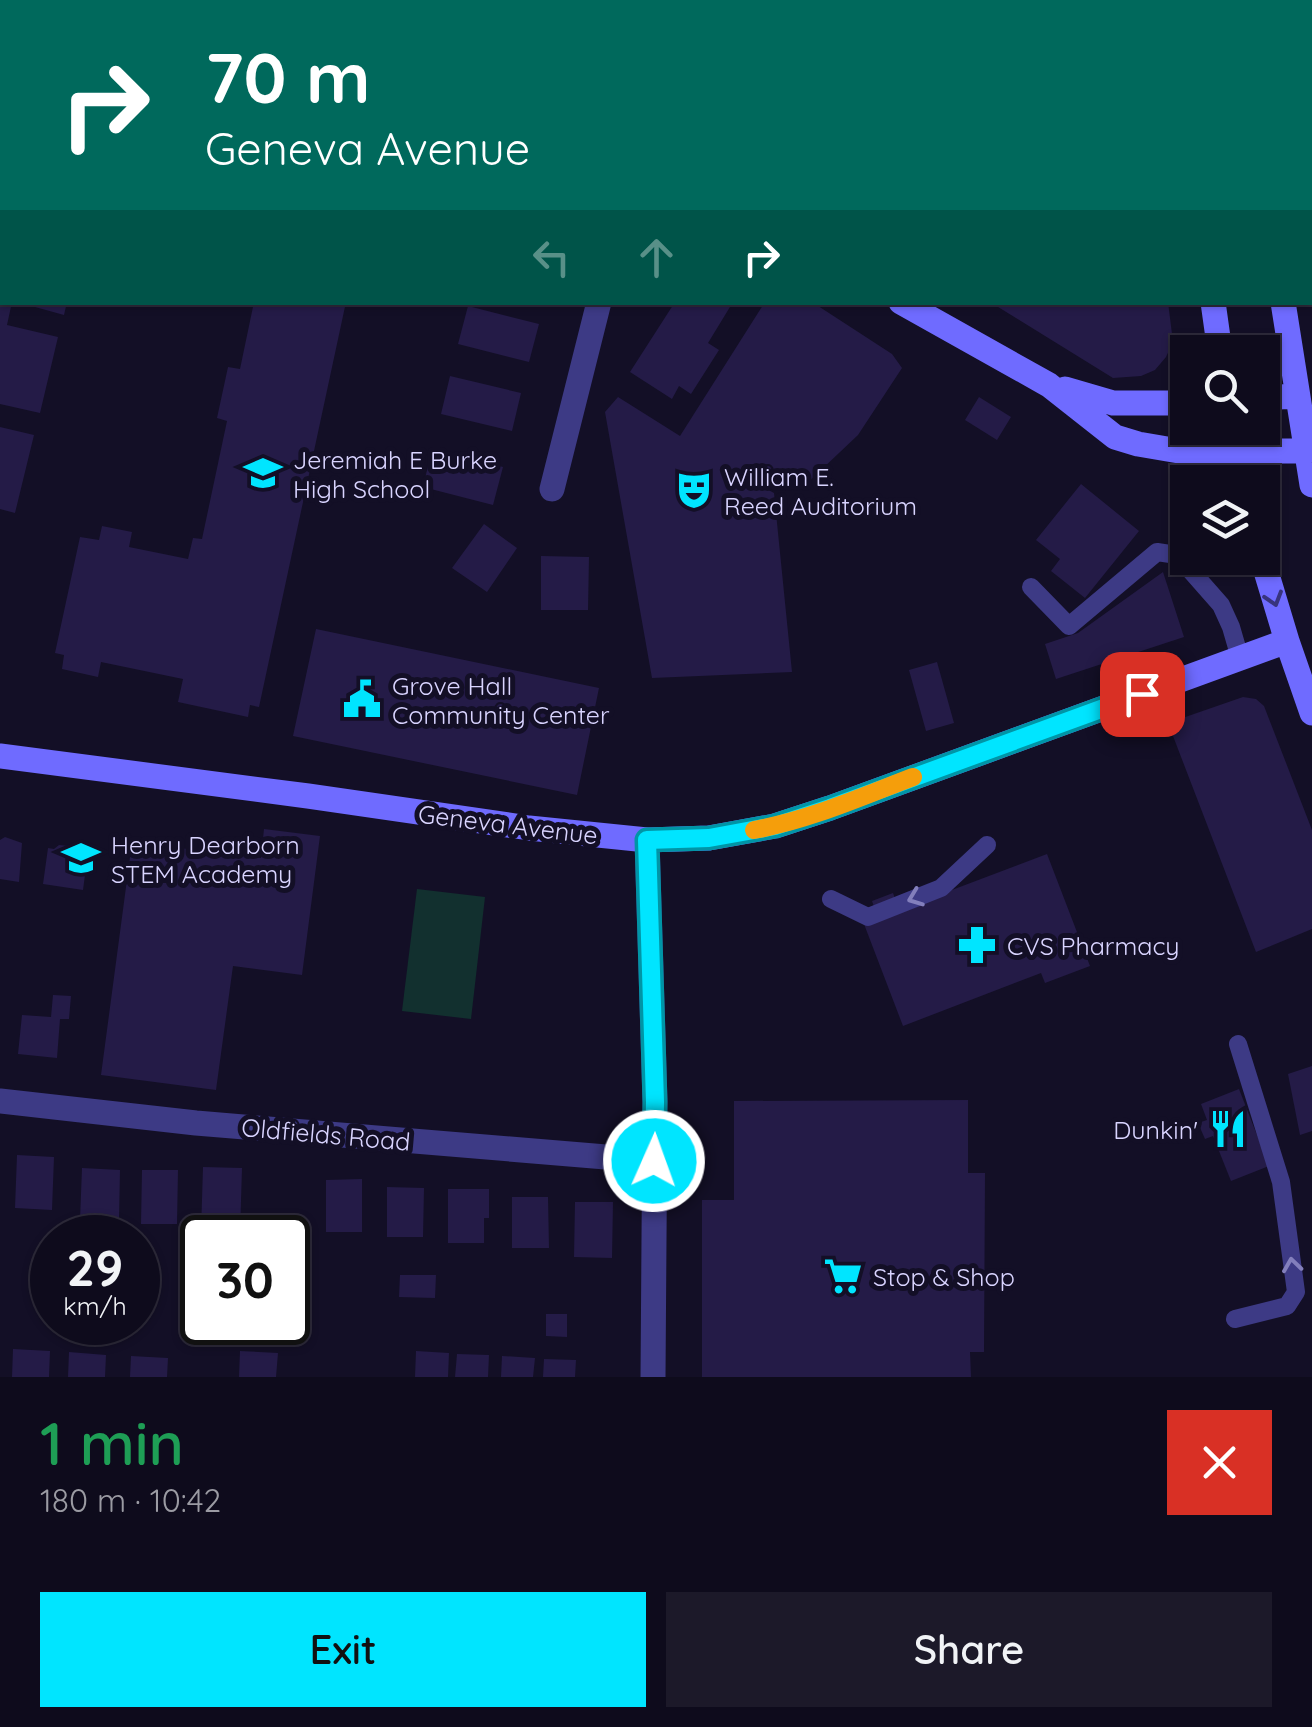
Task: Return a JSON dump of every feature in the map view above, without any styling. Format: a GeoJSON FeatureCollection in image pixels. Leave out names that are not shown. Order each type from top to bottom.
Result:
{"type":"FeatureCollection","features":[{"type":"Feature","properties":{"kind":"main road"},"geometry":{"type":"LineString","coordinates":[[906,305],[1048,384],[1115,437],[1179,451],[1208,445]]}},
{"type":"Feature","properties":{"kind":"main road"},"geometry":{"type":"LineString","coordinates":[[1213,305],[1218,335]]}},
{"type":"Feature","properties":{"kind":"main road"},"geometry":{"type":"LineString","coordinates":[[1283,305],[1312,482]]}},
{"type":"Feature","properties":{"kind":"main road"},"geometry":{"type":"LineString","coordinates":[[1048,384],[1113,403],[1170,403]]}},
{"type":"Feature","properties":{"kind":"main road"},"geometry":{"type":"LineString","coordinates":[[1280,397],[1296,396]]}},
{"type":"Feature","properties":{"kind":"main road"},"geometry":{"type":"LineString","coordinates":[[1266,445],[1306,451]]}},
{"type":"Feature","properties":{"kind":"main road"},"geometry":{"type":"LineString","coordinates":[[1267,575],[1312,713]]}},
{"type":"Feature","properties":{"kind":"main road","name":"Geneva Avenue"},"geometry":{"type":"LineString","coordinates":[[0,756],[528,828],[647,840],[709,838],[775,826],[830,808],[1287,642]]}},
{"type":"Feature","properties":{"kind":"street"},"geometry":{"type":"LineString","coordinates":[[552,489],[598,305]]}},
{"type":"Feature","properties":{"kind":"street"},"geometry":{"type":"LineString","coordinates":[[647,840],[655,1102],[653,1377]]}},
{"type":"Feature","properties":{"kind":"street","name":"Oldfields Road"},"geometry":{"type":"LineString","coordinates":[[0,1101],[196,1123],[654,1161]]}},
{"type":"Feature","properties":{"kind":"lane"},"geometry":{"type":"LineString","coordinates":[[1031,587],[1069,626],[1157,552],[1177,555],[1221,605],[1240,658]]}},
{"type":"Feature","properties":{"kind":"lane"},"geometry":{"type":"LineString","coordinates":[[831,899],[868,916],[942,888],[987,845]]}},
{"type":"Feature","properties":{"kind":"lane"},"geometry":{"type":"LineString","coordinates":[[1235,1319],[1287,1306],[1296,1292],[1281,1182],[1238,1044]]}},
{"type":"Feature","properties":{"kind":"green space"},"geometry":{"type":"Polygon","coordinates":[[[417,889],[485,897],[471,1019],[402,1011],[417,889]]]}},
{"type":"Feature","properties":{"kind":"building"},"geometry":{"type":"Polygon","coordinates":[[[0,305],[11,305],[7,325],[58,337],[40,413],[0,404],[0,305]]]}},
{"type":"Feature","properties":{"kind":"building"},"geometry":{"type":"Polygon","coordinates":[[[28,305],[66,305],[64,315],[28,305]]]}},
{"type":"Feature","properties":{"kind":"building","name":"Jeremiah E Burke High School"},"geometry":{"type":"Polygon","coordinates":[[[253,305],[345,305],[259,707],[250,705],[248,717],[178,702],[183,679],[101,662],[98,677],[62,669],[64,655],[55,653],[80,537],[99,540],[102,526],[132,532],[129,547],[188,559],[193,538],[202,539],[227,421],[217,418],[228,367],[240,369],[253,305]]]}},
{"type":"Feature","properties":{"kind":"building"},"geometry":{"type":"Polygon","coordinates":[[[673,305],[731,305],[708,343],[719,350],[691,394],[679,386],[672,399],[630,372],[673,305]]]}},
{"type":"Feature","properties":{"kind":"building","name":"William E. Reed Auditorium"},"geometry":{"type":"Polygon","coordinates":[[[763,305],[817,305],[892,354],[902,368],[858,435],[802,488],[772,468],[761,486],[774,493],[792,672],[652,678],[605,412],[618,397],[680,436],[763,305]]]}},
{"type":"Feature","properties":{"kind":"building"},"geometry":{"type":"Polygon","coordinates":[[[995,305],[1168,305],[1170,348],[1155,370],[1141,376],[1113,378],[995,305]]]}},
{"type":"Feature","properties":{"kind":"building"},"geometry":{"type":"Polygon","coordinates":[[[468,306],[539,324],[529,362],[458,344],[468,306]]]}},
{"type":"Feature","properties":{"kind":"building"},"geometry":{"type":"Polygon","coordinates":[[[450,376],[521,393],[512,431],[441,414],[450,376]]]}},
{"type":"Feature","properties":{"kind":"building"},"geometry":{"type":"Polygon","coordinates":[[[979,397],[1011,417],[997,440],[965,420],[979,397]]]}},
{"type":"Feature","properties":{"kind":"building"},"geometry":{"type":"Polygon","coordinates":[[[0,427],[34,435],[15,513],[0,509],[0,427]]]}},
{"type":"Feature","properties":{"kind":"building"},"geometry":{"type":"Polygon","coordinates":[[[432,449],[503,467],[493,505],[423,487],[432,449]]]}},
{"type":"Feature","properties":{"kind":"building"},"geometry":{"type":"Polygon","coordinates":[[[1081,484],[1139,531],[1085,598],[1051,571],[1060,559],[1036,540],[1081,484]]]}},
{"type":"Feature","properties":{"kind":"building"},"geometry":{"type":"Polygon","coordinates":[[[484,524],[517,548],[487,592],[452,568],[484,524]]]}},
{"type":"Feature","properties":{"kind":"building"},"geometry":{"type":"Polygon","coordinates":[[[541,556],[589,557],[588,610],[541,610],[541,556]]]}},
{"type":"Feature","properties":{"kind":"building"},"geometry":{"type":"Polygon","coordinates":[[[1163,572],[1184,637],[1056,679],[1045,644],[1078,633],[1163,572]]]}},
{"type":"Feature","properties":{"kind":"building"},"geometry":{"type":"Polygon","coordinates":[[[316,629],[599,688],[577,795],[293,736],[316,629]]]}},
{"type":"Feature","properties":{"kind":"building"},"geometry":{"type":"Polygon","coordinates":[[[937,662],[954,723],[926,731],[909,670],[937,662]]]}},
{"type":"Feature","properties":{"kind":"building"},"geometry":{"type":"Polygon","coordinates":[[[1243,697],[1256,699],[1264,706],[1312,830],[1312,929],[1256,952],[1168,723],[1243,697]]]}},
{"type":"Feature","properties":{"kind":"building"},"geometry":{"type":"Polygon","coordinates":[[[264,829],[320,836],[302,975],[233,966],[216,1090],[101,1075],[132,842],[261,858],[264,829]]]}},
{"type":"Feature","properties":{"kind":"building"},"geometry":{"type":"Polygon","coordinates":[[[5,837],[22,843],[19,882],[0,879],[0,840],[5,837]]]}},
{"type":"Feature","properties":{"kind":"building"},"geometry":{"type":"Polygon","coordinates":[[[59,845],[88,852],[83,890],[43,884],[48,848],[59,845]]]}},
{"type":"Feature","properties":{"kind":"building","name":"CVS Pharmacy"},"geometry":{"type":"Polygon","coordinates":[[[1047,854],[1090,966],[1045,983],[1041,973],[903,1026],[864,924],[878,918],[872,901],[893,893],[899,910],[1047,854]]]}},
{"type":"Feature","properties":{"kind":"building"},"geometry":{"type":"Polygon","coordinates":[[[53,995],[71,996],[69,1019],[60,1019],[57,1058],[18,1054],[22,1015],[51,1017],[53,995]]]}},
{"type":"Feature","properties":{"kind":"building"},"geometry":{"type":"Polygon","coordinates":[[[1312,1066],[1312,1131],[1300,1135],[1288,1074],[1312,1066]]]}},
{"type":"Feature","properties":{"kind":"building","name":"Dunkin'"},"geometry":{"type":"Polygon","coordinates":[[[1239,1089],[1269,1166],[1231,1181],[1213,1136],[1205,1139],[1198,1123],[1207,1120],[1201,1104],[1239,1089]]]}},
{"type":"Feature","properties":{"kind":"building","name":"Stop & Shop"},"geometry":{"type":"Polygon","coordinates":[[[968,1100],[968,1173],[985,1173],[984,1352],[970,1352],[971,1377],[702,1377],[702,1200],[734,1200],[734,1101],[968,1100]]]}},
{"type":"Feature","properties":{"kind":"building"},"geometry":{"type":"Polygon","coordinates":[[[17,1155],[54,1157],[52,1210],[15,1208],[17,1155]]]}},
{"type":"Feature","properties":{"kind":"building"},"geometry":{"type":"Polygon","coordinates":[[[203,1167],[242,1168],[241,1215],[202,1215],[203,1167]]]}},
{"type":"Feature","properties":{"kind":"building"},"geometry":{"type":"Polygon","coordinates":[[[82,1168],[120,1170],[119,1215],[80,1215],[82,1168]]]}},
{"type":"Feature","properties":{"kind":"building"},"geometry":{"type":"Polygon","coordinates":[[[142,1170],[178,1170],[177,1224],[160,1224],[160,1215],[141,1215],[142,1170]]]}},
{"type":"Feature","properties":{"kind":"building"},"geometry":{"type":"Polygon","coordinates":[[[362,1179],[362,1232],[326,1232],[326,1180],[362,1179]]]}},
{"type":"Feature","properties":{"kind":"building"},"geometry":{"type":"Polygon","coordinates":[[[387,1187],[424,1188],[423,1237],[387,1237],[387,1187]]]}},
{"type":"Feature","properties":{"kind":"building"},"geometry":{"type":"Polygon","coordinates":[[[448,1189],[489,1189],[484,1243],[448,1243],[448,1189]]]}},
{"type":"Feature","properties":{"kind":"building"},"geometry":{"type":"Polygon","coordinates":[[[512,1197],[548,1197],[549,1248],[512,1248],[512,1197]]]}},
{"type":"Feature","properties":{"kind":"building"},"geometry":{"type":"Polygon","coordinates":[[[575,1202],[613,1202],[612,1258],[574,1257],[575,1202]]]}},
{"type":"Feature","properties":{"kind":"building"},"geometry":{"type":"Polygon","coordinates":[[[400,1275],[436,1275],[435,1298],[399,1297],[400,1275]]]}},
{"type":"Feature","properties":{"kind":"building"},"geometry":{"type":"Polygon","coordinates":[[[546,1314],[567,1314],[567,1337],[546,1336],[546,1314]]]}},
{"type":"Feature","properties":{"kind":"building"},"geometry":{"type":"Polygon","coordinates":[[[13,1349],[50,1351],[49,1377],[12,1377],[13,1349]]]}},
{"type":"Feature","properties":{"kind":"building"},"geometry":{"type":"Polygon","coordinates":[[[240,1351],[278,1353],[276,1377],[239,1377],[240,1351]]]}},
{"type":"Feature","properties":{"kind":"building"},"geometry":{"type":"Polygon","coordinates":[[[416,1351],[449,1353],[448,1377],[415,1377],[416,1351]]]}},
{"type":"Feature","properties":{"kind":"building"},"geometry":{"type":"Polygon","coordinates":[[[69,1352],[106,1355],[105,1377],[68,1377],[69,1352]]]}},
{"type":"Feature","properties":{"kind":"building"},"geometry":{"type":"Polygon","coordinates":[[[457,1354],[489,1355],[488,1377],[455,1377],[457,1354]]]}},
{"type":"Feature","properties":{"kind":"building"},"geometry":{"type":"Polygon","coordinates":[[[131,1356],[168,1358],[167,1377],[130,1377],[131,1356]]]}},
{"type":"Feature","properties":{"kind":"building"},"geometry":{"type":"Polygon","coordinates":[[[502,1356],[535,1358],[533,1377],[501,1377],[502,1356]]]}},
{"type":"Feature","properties":{"kind":"building"},"geometry":{"type":"Polygon","coordinates":[[[544,1359],[576,1360],[575,1377],[543,1377],[544,1359]]]}},
{"type":"Feature","properties":{"kind":"slow traffic"},"geometry":{"type":"LineString","coordinates":[[754,830],[830,808],[913,777]]}},
{"type":"Feature","properties":{"kind":"place","name":"Jeremiah E Burke High School"},"geometry":{"type":"Point","coordinates":[263,473]}},
{"type":"Feature","properties":{"kind":"place","name":"William E. Reed Auditorium"},"geometry":{"type":"Point","coordinates":[694,490]}},
{"type":"Feature","properties":{"kind":"place","name":"Grove Hall Community Center"},"geometry":{"type":"Point","coordinates":[362,699]}},
{"type":"Feature","properties":{"kind":"place","name":"Henry Dearborn STEM Academy"},"geometry":{"type":"Point","coordinates":[81,858]}},
{"type":"Feature","properties":{"kind":"place","name":"CVS Pharmacy"},"geometry":{"type":"Point","coordinates":[977,945]}},
{"type":"Feature","properties":{"kind":"place","name":"Dunkin'"},"geometry":{"type":"Point","coordinates":[1228,1129]}},
{"type":"Feature","properties":{"kind":"place","name":"Stop & Shop"},"geometry":{"type":"Point","coordinates":[843,1276]}},
{"type":"Feature","properties":{"kind":"route"},"geometry":{"type":"LineString","coordinates":[[654,1161],[647,840],[709,838],[775,826],[1142,694]]}}]}
